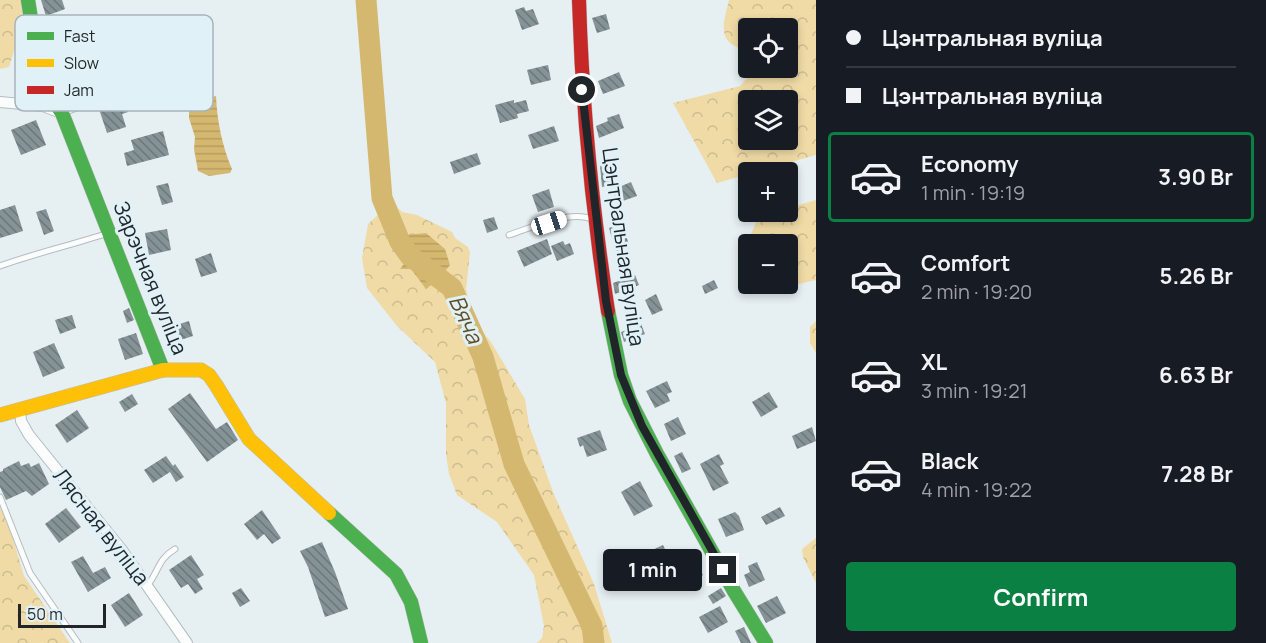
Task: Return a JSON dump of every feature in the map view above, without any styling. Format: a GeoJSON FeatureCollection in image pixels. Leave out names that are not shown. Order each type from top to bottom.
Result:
{"type":"FeatureCollection","features":[{"type":"Feature","properties":{"kind":"street","name":"Зарэчная вуліца"},"geometry":{"type":"LineString","coordinates":[[28,0],[30,15]]}},
{"type":"Feature","properties":{"kind":"street","name":"Цэнтральная вуліца"},"geometry":{"type":"LineString","coordinates":[[579,0],[582,90],[596,221],[611,333],[621,375],[630,401],[657,454],[766,643]]}},
{"type":"Feature","properties":{"kind":"street"},"geometry":{"type":"LineString","coordinates":[[0,102],[15,103]]}},
{"type":"Feature","properties":{"kind":"street"},"geometry":{"type":"LineString","coordinates":[[58,111],[62,113]]}},
{"type":"Feature","properties":{"kind":"street","name":"Зарэчная вуліца"},"geometry":{"type":"LineString","coordinates":[[62,113],[163,370],[201,370],[208,375],[249,439],[396,574],[411,602],[421,643]]}},
{"type":"Feature","properties":{"kind":"street"},"geometry":{"type":"LineString","coordinates":[[0,415],[163,370]]}},
{"type":"Feature","properties":{"kind":"street","name":"Лясная вуліца"},"geometry":{"type":"LineString","coordinates":[[21,410],[21,421],[29,435],[115,541],[187,643]]}},
{"type":"Feature","properties":{"kind":"lane"},"geometry":{"type":"LineString","coordinates":[[62,113],[68,111]]}},
{"type":"Feature","properties":{"kind":"lane"},"geometry":{"type":"LineString","coordinates":[[509,236],[569,216],[580,215],[596,221]]}},
{"type":"Feature","properties":{"kind":"lane"},"geometry":{"type":"LineString","coordinates":[[0,266],[50,249],[110,233]]}},
{"type":"Feature","properties":{"kind":"lane"},"geometry":{"type":"LineString","coordinates":[[0,497],[30,573],[78,643]]}},
{"type":"Feature","properties":{"kind":"lane"},"geometry":{"type":"LineString","coordinates":[[147,586],[156,574],[164,555],[175,549]]}},
{"type":"Feature","properties":{"kind":"green space"},"geometry":{"type":"Polygon","coordinates":[[[0,0],[21,0],[22,15],[15,15],[15,48],[9,67],[0,69],[0,0]]]}},
{"type":"Feature","properties":{"kind":"green space"},"geometry":{"type":"Polygon","coordinates":[[[729,0],[816,0],[816,155],[791,162],[738,162],[738,177],[717,183],[673,103],[740,86],[747,78],[798,78],[798,18],[738,18],[738,48],[725,36],[724,24],[729,0]]]}},
{"type":"Feature","properties":{"kind":"green space"},"geometry":{"type":"Polygon","coordinates":[[[816,200],[816,280],[798,284],[798,234],[751,234],[756,222],[798,222],[798,205],[816,200]]]}},
{"type":"Feature","properties":{"kind":"green space"},"geometry":{"type":"Polygon","coordinates":[[[392,205],[402,212],[417,215],[452,232],[455,238],[468,247],[470,253],[466,289],[472,319],[491,342],[525,399],[529,425],[553,492],[594,584],[612,643],[537,643],[542,638],[544,626],[534,575],[497,522],[457,495],[449,474],[446,454],[446,403],[435,362],[397,326],[367,288],[362,258],[368,224],[392,205]]]}},
{"type":"Feature","properties":{"kind":"green space"},"geometry":{"type":"Polygon","coordinates":[[[816,321],[816,353],[810,343],[810,327],[816,321]]]}},
{"type":"Feature","properties":{"kind":"green space"},"geometry":{"type":"Polygon","coordinates":[[[0,507],[8,522],[24,576],[70,643],[0,643],[0,507]]]}},
{"type":"Feature","properties":{"kind":"green space"},"geometry":{"type":"Polygon","coordinates":[[[816,538],[816,583],[803,557],[802,549],[816,538]]]}},
{"type":"Feature","properties":{"kind":"shaded area"},"geometry":{"type":"Polygon","coordinates":[[[213,96],[216,96],[221,133],[232,169],[230,173],[209,176],[198,171],[194,149],[195,137],[189,111],[213,111],[213,96]]]}},
{"type":"Feature","properties":{"kind":"shaded area"},"geometry":{"type":"Polygon","coordinates":[[[426,233],[445,249],[450,265],[439,279],[426,289],[411,269],[400,269],[410,256],[400,242],[406,235],[426,233]]]}},
{"type":"Feature","properties":{"kind":"building"},"geometry":{"type":"Polygon","coordinates":[[[41,0],[62,0],[65,9],[46,15],[41,0]]]}},
{"type":"Feature","properties":{"kind":"building"},"geometry":{"type":"Polygon","coordinates":[[[524,7],[526,11],[533,9],[539,24],[522,30],[515,10],[524,7]]]}},
{"type":"Feature","properties":{"kind":"building"},"geometry":{"type":"Polygon","coordinates":[[[606,14],[610,29],[597,33],[592,18],[606,14]]]}},
{"type":"Feature","properties":{"kind":"building"},"geometry":{"type":"Polygon","coordinates":[[[548,65],[551,80],[531,85],[527,70],[548,65]]]}},
{"type":"Feature","properties":{"kind":"building"},"geometry":{"type":"Polygon","coordinates":[[[619,72],[625,86],[603,94],[598,81],[619,72]]]}},
{"type":"Feature","properties":{"kind":"building"},"geometry":{"type":"Polygon","coordinates":[[[514,100],[514,103],[526,100],[529,111],[517,114],[518,118],[500,123],[495,105],[514,100]]]}},
{"type":"Feature","properties":{"kind":"building"},"geometry":{"type":"Polygon","coordinates":[[[100,111],[128,111],[122,114],[126,127],[107,133],[100,111]]]}},
{"type":"Feature","properties":{"kind":"building"},"geometry":{"type":"Polygon","coordinates":[[[619,114],[624,128],[599,138],[596,126],[608,121],[607,118],[619,114]]]}},
{"type":"Feature","properties":{"kind":"building"},"geometry":{"type":"Polygon","coordinates":[[[36,120],[46,145],[21,155],[11,130],[36,120]]]}},
{"type":"Feature","properties":{"kind":"building"},"geometry":{"type":"Polygon","coordinates":[[[554,126],[559,141],[533,149],[528,135],[554,126]]]}},
{"type":"Feature","properties":{"kind":"building"},"geometry":{"type":"Polygon","coordinates":[[[163,131],[169,155],[127,166],[124,153],[134,150],[131,140],[163,131]]]}},
{"type":"Feature","properties":{"kind":"building"},"geometry":{"type":"Polygon","coordinates":[[[477,153],[481,164],[454,174],[450,162],[477,153]]]}},
{"type":"Feature","properties":{"kind":"building"},"geometry":{"type":"Polygon","coordinates":[[[610,163],[613,185],[602,187],[600,165],[610,163]]]}},
{"type":"Feature","properties":{"kind":"building"},"geometry":{"type":"Polygon","coordinates":[[[631,182],[637,196],[617,203],[612,190],[631,182]]]}},
{"type":"Feature","properties":{"kind":"building"},"geometry":{"type":"Polygon","coordinates":[[[168,183],[173,202],[162,205],[156,186],[168,183]]]}},
{"type":"Feature","properties":{"kind":"building"},"geometry":{"type":"Polygon","coordinates":[[[549,189],[554,207],[538,212],[532,195],[549,189]]]}},
{"type":"Feature","properties":{"kind":"building"},"geometry":{"type":"Polygon","coordinates":[[[15,205],[23,231],[0,238],[0,210],[15,205]]]}},
{"type":"Feature","properties":{"kind":"building"},"geometry":{"type":"Polygon","coordinates":[[[46,209],[54,231],[44,235],[36,212],[46,209]]]}},
{"type":"Feature","properties":{"kind":"building"},"geometry":{"type":"Polygon","coordinates":[[[494,217],[498,229],[487,233],[483,220],[494,217]]]}},
{"type":"Feature","properties":{"kind":"building"},"geometry":{"type":"Polygon","coordinates":[[[622,223],[630,248],[616,252],[609,228],[622,223]]]}},
{"type":"Feature","properties":{"kind":"building"},"geometry":{"type":"Polygon","coordinates":[[[167,229],[171,250],[149,255],[145,233],[167,229]]]}},
{"type":"Feature","properties":{"kind":"building"},"geometry":{"type":"Polygon","coordinates":[[[547,239],[552,254],[524,267],[517,251],[547,239]]]}},
{"type":"Feature","properties":{"kind":"building"},"geometry":{"type":"Polygon","coordinates":[[[563,241],[565,245],[570,243],[574,254],[557,261],[551,246],[563,241]]]}},
{"type":"Feature","properties":{"kind":"building"},"geometry":{"type":"Polygon","coordinates":[[[211,253],[217,272],[201,277],[195,259],[211,253]]]}},
{"type":"Feature","properties":{"kind":"building"},"geometry":{"type":"Polygon","coordinates":[[[635,275],[639,285],[615,294],[613,283],[635,275]]]}},
{"type":"Feature","properties":{"kind":"building"},"geometry":{"type":"Polygon","coordinates":[[[714,280],[718,288],[705,294],[702,286],[714,280]]]}},
{"type":"Feature","properties":{"kind":"building"},"geometry":{"type":"Polygon","coordinates":[[[656,294],[663,310],[652,315],[645,300],[656,294]]]}},
{"type":"Feature","properties":{"kind":"building"},"geometry":{"type":"Polygon","coordinates":[[[129,308],[134,320],[127,323],[123,311],[129,308]]]}},
{"type":"Feature","properties":{"kind":"building"},"geometry":{"type":"Polygon","coordinates":[[[72,315],[76,328],[60,334],[55,320],[72,315]]]}},
{"type":"Feature","properties":{"kind":"building"},"geometry":{"type":"Polygon","coordinates":[[[189,321],[193,336],[174,342],[170,327],[189,321]]]}},
{"type":"Feature","properties":{"kind":"building"},"geometry":{"type":"Polygon","coordinates":[[[641,324],[645,334],[624,342],[621,332],[641,324]]]}},
{"type":"Feature","properties":{"kind":"building"},"geometry":{"type":"Polygon","coordinates":[[[136,333],[143,354],[125,360],[118,339],[136,333]]]}},
{"type":"Feature","properties":{"kind":"building"},"geometry":{"type":"Polygon","coordinates":[[[54,343],[65,368],[43,377],[33,352],[54,343]]]}},
{"type":"Feature","properties":{"kind":"building"},"geometry":{"type":"Polygon","coordinates":[[[667,381],[672,392],[667,394],[670,401],[655,408],[646,391],[667,381]]]}},
{"type":"Feature","properties":{"kind":"building"},"geometry":{"type":"Polygon","coordinates":[[[769,392],[778,407],[761,417],[752,402],[769,392]]]}},
{"type":"Feature","properties":{"kind":"building"},"geometry":{"type":"Polygon","coordinates":[[[190,393],[216,429],[227,422],[238,440],[207,462],[168,409],[190,393]]]}},
{"type":"Feature","properties":{"kind":"building"},"geometry":{"type":"Polygon","coordinates":[[[132,394],[138,404],[125,412],[119,402],[132,394]]]}},
{"type":"Feature","properties":{"kind":"building"},"geometry":{"type":"Polygon","coordinates":[[[77,410],[89,428],[67,443],[55,425],[77,410]]]}},
{"type":"Feature","properties":{"kind":"building"},"geometry":{"type":"Polygon","coordinates":[[[678,417],[686,434],[671,441],[664,424],[678,417]]]}},
{"type":"Feature","properties":{"kind":"building"},"geometry":{"type":"Polygon","coordinates":[[[812,427],[816,441],[797,449],[792,436],[812,427]]]}},
{"type":"Feature","properties":{"kind":"building"},"geometry":{"type":"Polygon","coordinates":[[[600,430],[607,450],[587,457],[583,445],[580,447],[577,438],[600,430]]]}},
{"type":"Feature","properties":{"kind":"building"},"geometry":{"type":"Polygon","coordinates":[[[682,452],[691,469],[682,473],[674,456],[682,452]]]}},
{"type":"Feature","properties":{"kind":"building"},"geometry":{"type":"Polygon","coordinates":[[[719,454],[724,464],[720,466],[729,483],[713,491],[700,464],[719,454]]]}},
{"type":"Feature","properties":{"kind":"building"},"geometry":{"type":"Polygon","coordinates":[[[166,456],[184,477],[176,482],[170,472],[153,483],[144,470],[166,456]]]}},
{"type":"Feature","properties":{"kind":"building"},"geometry":{"type":"Polygon","coordinates":[[[19,461],[21,466],[29,463],[31,467],[39,463],[49,484],[32,496],[26,491],[6,500],[0,487],[0,472],[19,461]]]}},
{"type":"Feature","properties":{"kind":"building"},"geometry":{"type":"Polygon","coordinates":[[[640,481],[653,506],[634,516],[621,492],[640,481]]]}},
{"type":"Feature","properties":{"kind":"building"},"geometry":{"type":"Polygon","coordinates":[[[780,507],[785,516],[766,525],[761,517],[780,507]]]}},
{"type":"Feature","properties":{"kind":"building"},"geometry":{"type":"Polygon","coordinates":[[[66,508],[81,527],[59,543],[45,524],[66,508]]]}},
{"type":"Feature","properties":{"kind":"building"},"geometry":{"type":"Polygon","coordinates":[[[262,510],[281,538],[272,544],[264,534],[257,540],[244,524],[262,510]]]}},
{"type":"Feature","properties":{"kind":"building"},"geometry":{"type":"Polygon","coordinates":[[[735,512],[744,530],[726,537],[718,519],[735,512]]]}},
{"type":"Feature","properties":{"kind":"building"},"geometry":{"type":"Polygon","coordinates":[[[322,542],[348,609],[325,617],[308,567],[300,551],[322,542]]]}},
{"type":"Feature","properties":{"kind":"building"},"geometry":{"type":"Polygon","coordinates":[[[663,545],[670,560],[651,568],[644,554],[663,545]]]}},
{"type":"Feature","properties":{"kind":"building"},"geometry":{"type":"Polygon","coordinates":[[[191,555],[204,575],[197,579],[203,589],[195,594],[188,584],[181,588],[169,570],[191,555]]]}},
{"type":"Feature","properties":{"kind":"building"},"geometry":{"type":"Polygon","coordinates":[[[83,556],[93,573],[105,567],[111,578],[88,592],[71,562],[83,556]]]}},
{"type":"Feature","properties":{"kind":"building"},"geometry":{"type":"Polygon","coordinates":[[[694,557],[703,575],[686,584],[677,566],[694,557]]]}},
{"type":"Feature","properties":{"kind":"building"},"geometry":{"type":"Polygon","coordinates":[[[757,562],[765,580],[749,587],[744,575],[750,572],[748,566],[757,562]]]}},
{"type":"Feature","properties":{"kind":"building"},"geometry":{"type":"Polygon","coordinates":[[[241,588],[250,601],[240,607],[232,593],[241,588]]]}},
{"type":"Feature","properties":{"kind":"building"},"geometry":{"type":"Polygon","coordinates":[[[721,588],[726,596],[713,604],[708,596],[721,588]]]}},
{"type":"Feature","properties":{"kind":"building"},"geometry":{"type":"Polygon","coordinates":[[[129,593],[143,615],[125,627],[111,605],[129,593]]]}},
{"type":"Feature","properties":{"kind":"building"},"geometry":{"type":"Polygon","coordinates":[[[777,596],[786,613],[766,623],[757,606],[777,596]]]}},
{"type":"Feature","properties":{"kind":"building"},"geometry":{"type":"Polygon","coordinates":[[[720,606],[728,622],[708,633],[699,617],[720,606]]]}},
{"type":"Feature","properties":{"kind":"building"},"geometry":{"type":"Polygon","coordinates":[[[744,627],[751,643],[741,643],[735,631],[744,627]]]}},
{"type":"Feature","properties":{"kind":"waterway","name":"Вяча"},"geometry":{"type":"LineString","coordinates":[[366,0],[382,198],[400,242],[410,256],[452,288],[483,357],[514,464],[592,626],[594,643]]}},
{"type":"Feature","properties":{"kind":"traffic: fast"},"geometry":{"type":"LineString","coordinates":[[28,0],[30,15]]}},
{"type":"Feature","properties":{"kind":"traffic: fast"},"geometry":{"type":"LineString","coordinates":[[61,111],[163,370]]}},
{"type":"Feature","properties":{"kind":"traffic: fast"},"geometry":{"type":"LineString","coordinates":[[608,311],[621,375],[630,401],[657,454],[766,643]]}},
{"type":"Feature","properties":{"kind":"traffic: fast"},"geometry":{"type":"LineString","coordinates":[[329,513],[396,574],[411,602],[421,643]]}},
{"type":"Feature","properties":{"kind":"traffic: slow"},"geometry":{"type":"LineString","coordinates":[[0,415],[163,370],[201,370],[209,375],[216,385],[249,439],[329,513]]}},
{"type":"Feature","properties":{"kind":"traffic: jam"},"geometry":{"type":"LineString","coordinates":[[579,0],[589,156],[608,311]]}},
{"type":"Feature","properties":{"kind":"route"},"geometry":{"type":"LineString","coordinates":[[582,90],[606,301],[621,375],[642,426],[723,570]]}}]}
